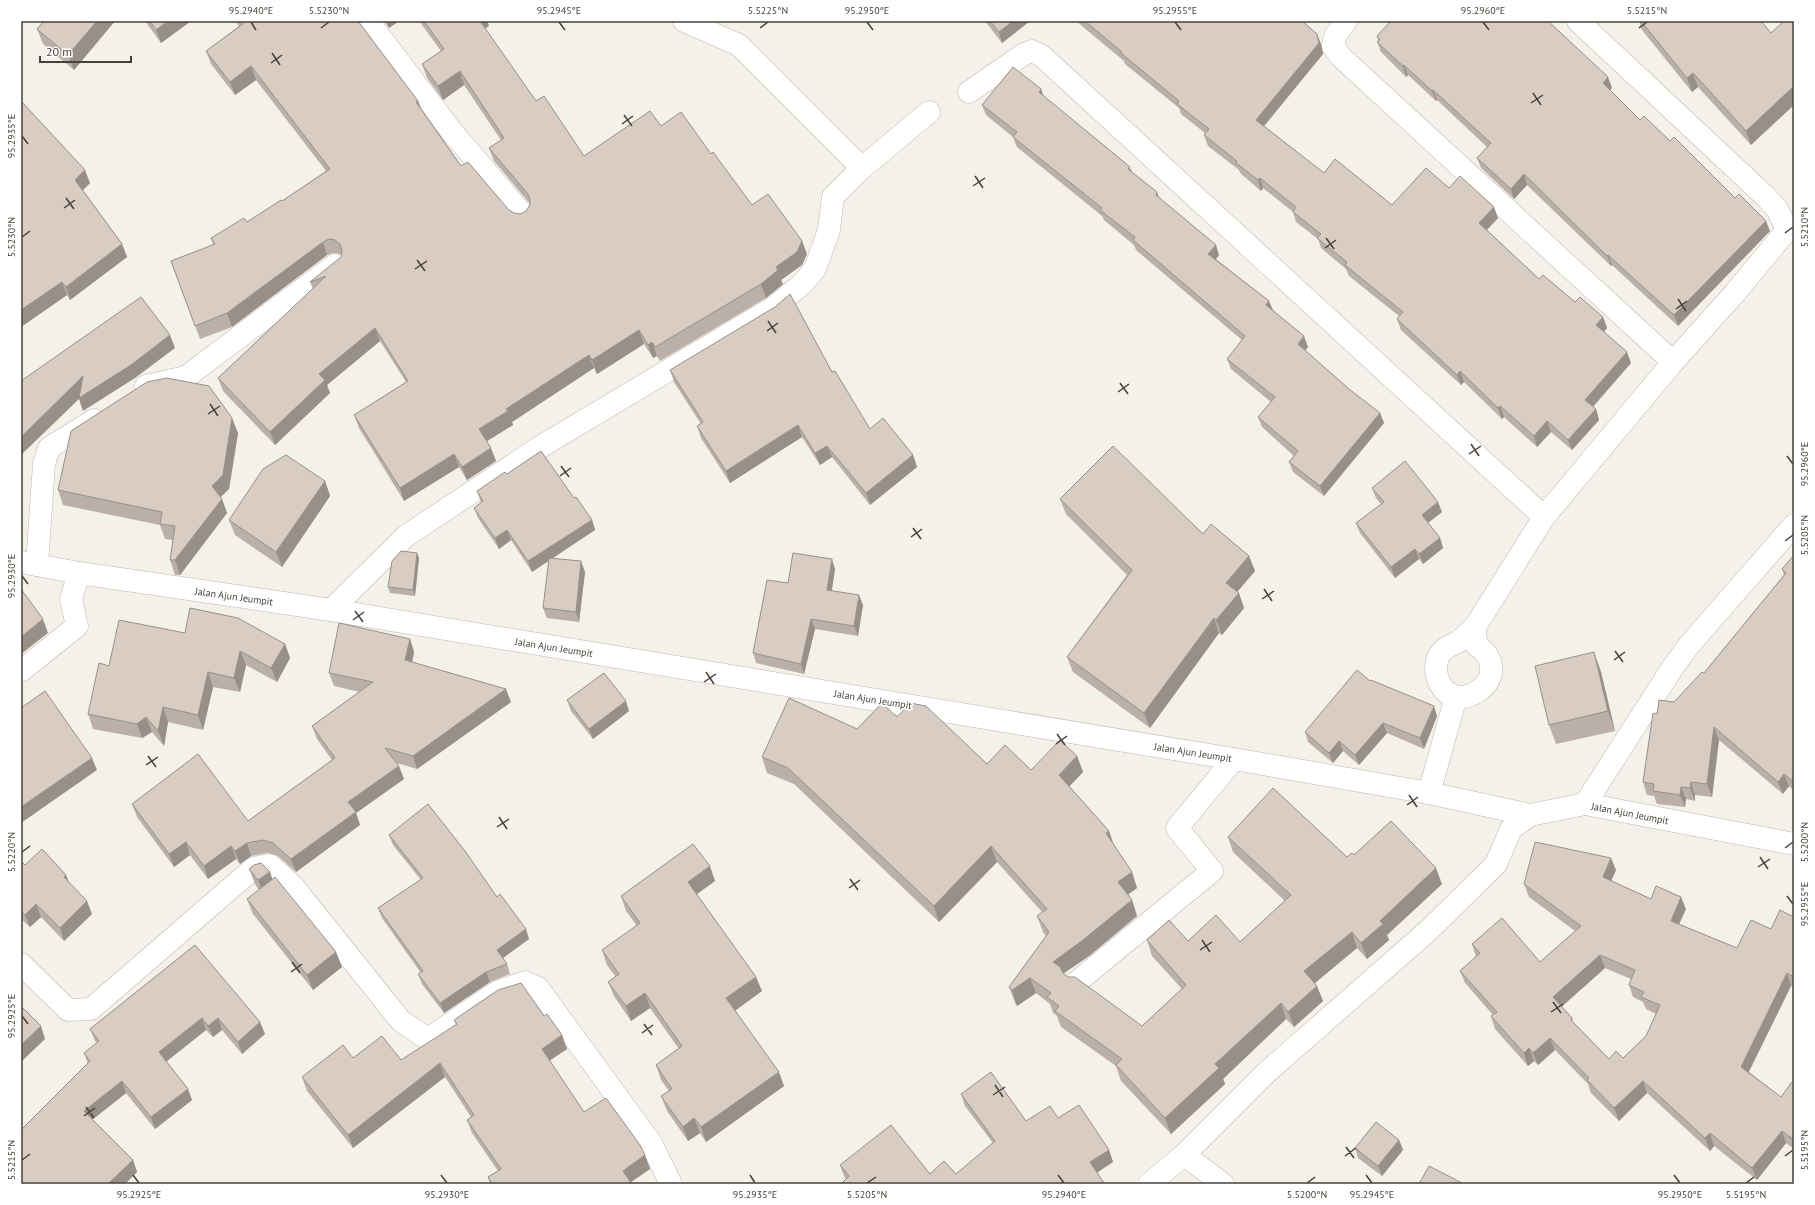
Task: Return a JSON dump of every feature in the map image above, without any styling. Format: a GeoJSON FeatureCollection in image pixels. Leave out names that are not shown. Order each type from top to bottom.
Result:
{"type":"FeatureCollection","features":[{"type":"Feature","properties":{"kind":"street"},"geometry":{"type":"LineString","coordinates":[[368,21],[453,133],[523,215]]}},
{"type":"Feature","properties":{"kind":"street"},"geometry":{"type":"LineString","coordinates":[[684,21],[739,45],[862,168]]}},
{"type":"Feature","properties":{"kind":"street"},"geometry":{"type":"LineString","coordinates":[[1346,21],[1334,36],[1334,46],[1341,57],[1673,362]]}},
{"type":"Feature","properties":{"kind":"street"},"geometry":{"type":"LineString","coordinates":[[1475,627],[1476,645],[1485,651],[1490,662],[1491,674],[1486,686],[1477,693],[1466,697],[1456,696],[1446,691],[1439,683],[1436,674],[1436,664],[1440,654],[1446,647],[1457,642],[1475,627],[1544,517],[1673,362],[1734,294],[1787,230],[1777,209],[1766,197],[1578,21]]}},
{"type":"Feature","properties":{"kind":"street"},"geometry":{"type":"LineString","coordinates":[[969,92],[1024,54],[1032,51],[1042,56],[1544,517]]}},
{"type":"Feature","properties":{"kind":"street"},"geometry":{"type":"LineString","coordinates":[[331,610],[406,536],[540,447],[773,308],[801,285],[815,270],[829,230],[833,197],[862,168],[928,112]]}},
{"type":"Feature","properties":{"kind":"street"},"geometry":{"type":"LineString","coordinates":[[128,398],[148,385],[186,377],[335,265]]}},
{"type":"Feature","properties":{"kind":"street"},"geometry":{"type":"LineString","coordinates":[[29,564],[44,464],[49,448],[108,411]]}},
{"type":"Feature","properties":{"kind":"street"},"geometry":{"type":"LineString","coordinates":[[1585,804],[1673,667],[1690,644],[1794,525]]}},
{"type":"Feature","properties":{"kind":"street","name":"Jalan Ajun Jeumpit"},"geometry":{"type":"LineString","coordinates":[[29,564],[79,573],[331,610],[1234,759],[1428,793],[1530,814],[1585,804],[1794,844]]}},
{"type":"Feature","properties":{"kind":"street"},"geometry":{"type":"LineString","coordinates":[[21,671],[77,626],[71,599],[79,573]]}},
{"type":"Feature","properties":{"kind":"street"},"geometry":{"type":"LineString","coordinates":[[1428,793],[1456,696]]}},
{"type":"Feature","properties":{"kind":"street"},"geometry":{"type":"LineString","coordinates":[[1078,980],[1212,871],[1177,828],[1234,759]]}},
{"type":"Feature","properties":{"kind":"street"},"geometry":{"type":"LineString","coordinates":[[1149,1184],[1184,1155],[1266,1073],[1429,930],[1496,864],[1511,829],[1530,814]]}},
{"type":"Feature","properties":{"kind":"street"},"geometry":{"type":"LineString","coordinates":[[21,964],[68,1010],[91,1008],[254,868],[270,865],[293,886],[400,1021],[428,1039],[497,992],[525,982],[538,988],[651,1143],[671,1184]]}},
{"type":"Feature","properties":{"kind":"street"},"geometry":{"type":"LineString","coordinates":[[1184,1155],[1223,1184]]}},
{"type":"Feature","properties":{"kind":"building"},"geometry":{"type":"Polygon","coordinates":[[[44,21],[97,21],[68,55],[37,29],[44,21]]]}},
{"type":"Feature","properties":{"kind":"building"},"geometry":{"type":"Polygon","coordinates":[[[150,21],[168,21],[156,30],[150,21]]]}},
{"type":"Feature","properties":{"kind":"building"},"geometry":{"type":"Polygon","coordinates":[[[241,21],[358,21],[418,101],[416,102],[461,166],[468,162],[509,210],[520,214],[526,211],[530,205],[528,194],[489,148],[504,138],[460,71],[438,86],[422,64],[444,49],[424,21],[480,21],[536,101],[544,96],[584,156],[650,111],[661,126],[681,112],[711,154],[713,152],[752,205],[768,194],[802,241],[797,252],[776,267],[778,270],[761,284],[655,347],[652,342],[648,345],[639,330],[592,360],[589,355],[506,409],[508,411],[479,429],[491,448],[462,467],[454,454],[400,488],[354,415],[408,381],[375,328],[319,374],[325,380],[270,432],[218,378],[326,276],[310,282],[341,257],[342,250],[340,244],[335,240],[329,239],[323,242],[227,313],[195,326],[171,261],[215,244],[211,238],[244,218],[247,222],[330,169],[251,66],[230,82],[206,51],[243,24],[241,21]]]}},
{"type":"Feature","properties":{"kind":"building"},"geometry":{"type":"Polygon","coordinates":[[[990,21],[1013,21],[999,32],[990,21]]]}},
{"type":"Feature","properties":{"kind":"building"},"geometry":{"type":"Polygon","coordinates":[[[1085,21],[1302,21],[1317,34],[1319,43],[1256,120],[1324,173],[1335,159],[1392,205],[1426,168],[1449,188],[1460,176],[1494,207],[1479,223],[1539,279],[1543,275],[1575,302],[1580,297],[1603,317],[1596,325],[1627,352],[1585,400],[1596,409],[1568,440],[1547,421],[1534,436],[1500,406],[1498,408],[1460,371],[1457,375],[1397,319],[1403,312],[1345,265],[1347,262],[1317,238],[1321,234],[1293,212],[1296,207],[1260,178],[1258,180],[1236,163],[1237,161],[1204,135],[1209,129],[1177,104],[1179,101],[1085,21]]]}},
{"type":"Feature","properties":{"kind":"building"},"geometry":{"type":"Polygon","coordinates":[[[1391,21],[1548,21],[1608,77],[1603,83],[1640,120],[1644,116],[1670,141],[1674,137],[1735,198],[1739,194],[1766,221],[1674,315],[1608,255],[1607,256],[1524,174],[1511,189],[1477,158],[1491,143],[1433,90],[1432,91],[1377,42],[1380,40],[1377,36],[1391,21]]]}},
{"type":"Feature","properties":{"kind":"building"},"geometry":{"type":"Polygon","coordinates":[[[1641,21],[1761,21],[1771,33],[1784,21],[1794,21],[1794,86],[1746,131],[1693,73],[1687,78],[1641,21]]]}},
{"type":"Feature","properties":{"kind":"building"},"geometry":{"type":"Polygon","coordinates":[[[1013,67],[1041,89],[1039,92],[1130,167],[1128,169],[1157,192],[1156,195],[1216,245],[1208,254],[1269,301],[1266,305],[1304,336],[1298,344],[1349,389],[1380,413],[1320,486],[1289,462],[1298,451],[1258,417],[1275,397],[1227,359],[1245,336],[1133,240],[1135,237],[1100,210],[1102,208],[1013,137],[1017,132],[982,105],[1013,67]]]}},
{"type":"Feature","properties":{"kind":"building"},"geometry":{"type":"Polygon","coordinates":[[[21,101],[85,170],[75,180],[122,244],[66,287],[62,282],[21,310],[21,101]]]}},
{"type":"Feature","properties":{"kind":"building"},"geometry":{"type":"Polygon","coordinates":[[[790,294],[832,372],[835,371],[870,429],[883,418],[913,455],[866,493],[827,446],[815,453],[798,425],[726,471],[697,426],[703,422],[670,370],[775,307],[790,294]]]}},
{"type":"Feature","properties":{"kind":"building"},"geometry":{"type":"Polygon","coordinates":[[[141,297],[170,335],[131,365],[79,398],[83,376],[21,437],[21,381],[141,297]]]}},
{"type":"Feature","properties":{"kind":"building"},"geometry":{"type":"Polygon","coordinates":[[[167,378],[209,386],[232,418],[223,475],[212,486],[222,499],[175,560],[170,560],[175,526],[160,524],[162,512],[58,490],[71,431],[147,382],[167,378]]]}},
{"type":"Feature","properties":{"kind":"building"},"geometry":{"type":"Polygon","coordinates":[[[1113,446],[1203,534],[1211,524],[1249,556],[1226,583],[1239,593],[1216,620],[1214,618],[1144,713],[1067,657],[1132,570],[1060,499],[1113,446]]]}},
{"type":"Feature","properties":{"kind":"building"},"geometry":{"type":"Polygon","coordinates":[[[541,451],[574,498],[576,497],[592,520],[528,561],[507,530],[495,538],[474,508],[483,501],[477,491],[505,472],[507,474],[541,451]]]}},
{"type":"Feature","properties":{"kind":"building"},"geometry":{"type":"Polygon","coordinates":[[[286,455],[325,481],[276,552],[229,520],[263,469],[286,455]]]}},
{"type":"Feature","properties":{"kind":"building"},"geometry":{"type":"Polygon","coordinates":[[[1405,461],[1438,502],[1422,515],[1440,538],[1419,554],[1415,549],[1391,567],[1356,523],[1384,502],[1372,488],[1405,461]]]}},
{"type":"Feature","properties":{"kind":"building"},"geometry":{"type":"Polygon","coordinates":[[[401,551],[417,553],[413,590],[388,587],[392,561],[401,551]]]}},
{"type":"Feature","properties":{"kind":"building"},"geometry":{"type":"Polygon","coordinates":[[[793,553],[832,559],[827,590],[859,595],[854,626],[811,619],[801,664],[753,653],[767,580],[788,583],[793,553]]]}},
{"type":"Feature","properties":{"kind":"building"},"geometry":{"type":"Polygon","coordinates":[[[1794,555],[1794,782],[1784,774],[1778,782],[1714,727],[1707,784],[1691,782],[1690,788],[1681,787],[1680,795],[1653,791],[1654,784],[1643,782],[1653,713],[1657,714],[1659,700],[1674,702],[1702,672],[1704,673],[1786,573],[1782,569],[1794,555]]]}},
{"type":"Feature","properties":{"kind":"building"},"geometry":{"type":"Polygon","coordinates":[[[549,558],[581,561],[576,612],[543,608],[549,558]]]}},
{"type":"Feature","properties":{"kind":"building"},"geometry":{"type":"Polygon","coordinates":[[[21,589],[43,619],[21,637],[21,589]]]}},
{"type":"Feature","properties":{"kind":"building"},"geometry":{"type":"Polygon","coordinates":[[[190,608],[238,618],[285,644],[271,668],[240,651],[234,678],[208,672],[198,715],[163,707],[158,731],[146,717],[137,724],[88,714],[99,663],[109,666],[119,620],[185,633],[190,608]]]}},
{"type":"Feature","properties":{"kind":"building"},"geometry":{"type":"Polygon","coordinates":[[[339,623],[410,639],[405,660],[506,689],[413,756],[385,748],[399,766],[348,802],[356,812],[291,859],[273,843],[263,840],[247,843],[235,851],[231,846],[204,866],[186,842],[169,854],[132,804],[198,754],[248,821],[335,758],[312,726],[373,682],[329,673],[339,623]]]}},
{"type":"Feature","properties":{"kind":"building"},"geometry":{"type":"Polygon","coordinates":[[[1594,652],[1608,711],[1549,725],[1535,666],[1594,652]]]}},
{"type":"Feature","properties":{"kind":"building"},"geometry":{"type":"Polygon","coordinates":[[[1357,670],[1370,681],[1371,680],[1434,706],[1420,738],[1383,723],[1355,755],[1339,741],[1329,753],[1305,732],[1357,670]]]}},
{"type":"Feature","properties":{"kind":"building"},"geometry":{"type":"Polygon","coordinates":[[[604,673],[626,701],[589,729],[567,700],[604,673]]]}},
{"type":"Feature","properties":{"kind":"building"},"geometry":{"type":"Polygon","coordinates":[[[45,691],[92,758],[21,807],[21,708],[45,691]]]}},
{"type":"Feature","properties":{"kind":"building"},"geometry":{"type":"Polygon","coordinates":[[[789,698],[857,729],[882,703],[897,717],[910,703],[926,706],[987,764],[1005,745],[1031,770],[1060,740],[1077,756],[1059,775],[1109,831],[1106,833],[1132,872],[1118,882],[1132,900],[1083,940],[1053,962],[1060,967],[1063,973],[1068,977],[1075,977],[1142,1026],[1186,985],[1147,940],[1169,920],[1188,941],[1216,915],[1240,942],[1291,895],[1228,837],[1273,788],[1347,857],[1352,853],[1354,855],[1391,821],[1436,868],[1380,921],[1383,924],[1361,943],[1352,932],[1304,971],[1317,986],[1288,1012],[1281,1003],[1215,1064],[1219,1068],[1165,1118],[1116,1065],[1122,1059],[1055,1011],[1059,1006],[1047,997],[1051,993],[1030,978],[1012,990],[1009,987],[1049,932],[1037,916],[1047,909],[991,846],[934,906],[788,768],[762,757],[789,698]]]}},
{"type":"Feature","properties":{"kind":"building"},"geometry":{"type":"Polygon","coordinates":[[[428,804],[465,851],[497,897],[500,894],[526,929],[497,950],[507,964],[486,972],[440,1003],[418,974],[423,971],[378,908],[423,878],[389,835],[428,804]]]}},
{"type":"Feature","properties":{"kind":"building"},"geometry":{"type":"Polygon","coordinates":[[[1535,842],[1611,858],[1603,877],[1651,899],[1656,886],[1681,897],[1671,921],[1737,948],[1751,920],[1771,929],[1780,910],[1794,917],[1794,977],[1787,973],[1741,1067],[1781,1097],[1792,1082],[1794,1083],[1794,1138],[1793,1139],[1782,1131],[1752,1168],[1710,1133],[1705,1138],[1643,1081],[1614,1108],[1587,1080],[1589,1078],[1550,1038],[1533,1053],[1529,1048],[1524,1053],[1491,1016],[1497,1012],[1460,971],[1480,953],[1472,944],[1502,918],[1540,962],[1581,926],[1524,884],[1535,842]],[[1600,955],[1553,997],[1572,1018],[1571,1020],[1609,1059],[1616,1051],[1623,1058],[1646,1036],[1660,1005],[1641,997],[1644,992],[1629,985],[1635,970],[1600,955]]]}},
{"type":"Feature","properties":{"kind":"building"},"geometry":{"type":"Polygon","coordinates":[[[693,844],[710,866],[688,882],[756,977],[726,998],[779,1072],[701,1127],[694,1118],[683,1127],[661,1096],[672,1089],[656,1065],[682,1046],[645,993],[626,1006],[608,982],[619,974],[602,950],[640,923],[621,896],[693,844]]]}},
{"type":"Feature","properties":{"kind":"building"},"geometry":{"type":"Polygon","coordinates":[[[42,849],[66,875],[64,877],[87,901],[60,928],[36,904],[25,915],[21,911],[21,861],[25,865],[42,849]]]}},
{"type":"Feature","properties":{"kind":"building"},"geometry":{"type":"Polygon","coordinates":[[[261,863],[270,872],[258,880],[249,869],[254,865],[261,863]]]}},
{"type":"Feature","properties":{"kind":"building"},"geometry":{"type":"Polygon","coordinates":[[[275,877],[336,952],[307,975],[247,899],[275,877]]]}},
{"type":"Feature","properties":{"kind":"building"},"geometry":{"type":"Polygon","coordinates":[[[195,945],[260,1022],[238,1042],[218,1018],[208,1026],[202,1018],[159,1052],[188,1089],[151,1117],[122,1081],[84,1111],[133,1160],[108,1184],[21,1184],[21,1130],[90,1061],[84,1053],[99,1041],[90,1029],[195,945]]]}},
{"type":"Feature","properties":{"kind":"building"},"geometry":{"type":"Polygon","coordinates":[[[521,983],[544,1016],[547,1014],[562,1035],[542,1049],[584,1112],[606,1098],[640,1145],[645,1155],[623,1171],[632,1184],[492,1184],[488,1177],[501,1169],[467,1120],[474,1115],[440,1063],[348,1135],[302,1077],[343,1045],[353,1058],[382,1036],[401,1060],[457,1024],[454,1020],[498,990],[521,983]]]}},
{"type":"Feature","properties":{"kind":"building"},"geometry":{"type":"Polygon","coordinates":[[[21,1006],[41,1026],[21,1045],[21,1006]]]}},
{"type":"Feature","properties":{"kind":"building"},"geometry":{"type":"Polygon","coordinates":[[[991,1072],[1026,1121],[1050,1106],[1058,1118],[1079,1105],[1109,1150],[1090,1162],[1104,1183],[841,1184],[849,1176],[840,1165],[891,1125],[930,1174],[944,1161],[956,1174],[995,1141],[961,1094],[991,1072]]]}},
{"type":"Feature","properties":{"kind":"building"},"geometry":{"type":"Polygon","coordinates":[[[1376,1122],[1399,1140],[1378,1166],[1355,1148],[1376,1122]]]}},
{"type":"Feature","properties":{"kind":"building"},"geometry":{"type":"Polygon","coordinates":[[[1429,1166],[1464,1184],[1419,1184],[1429,1166]]]}}]}
